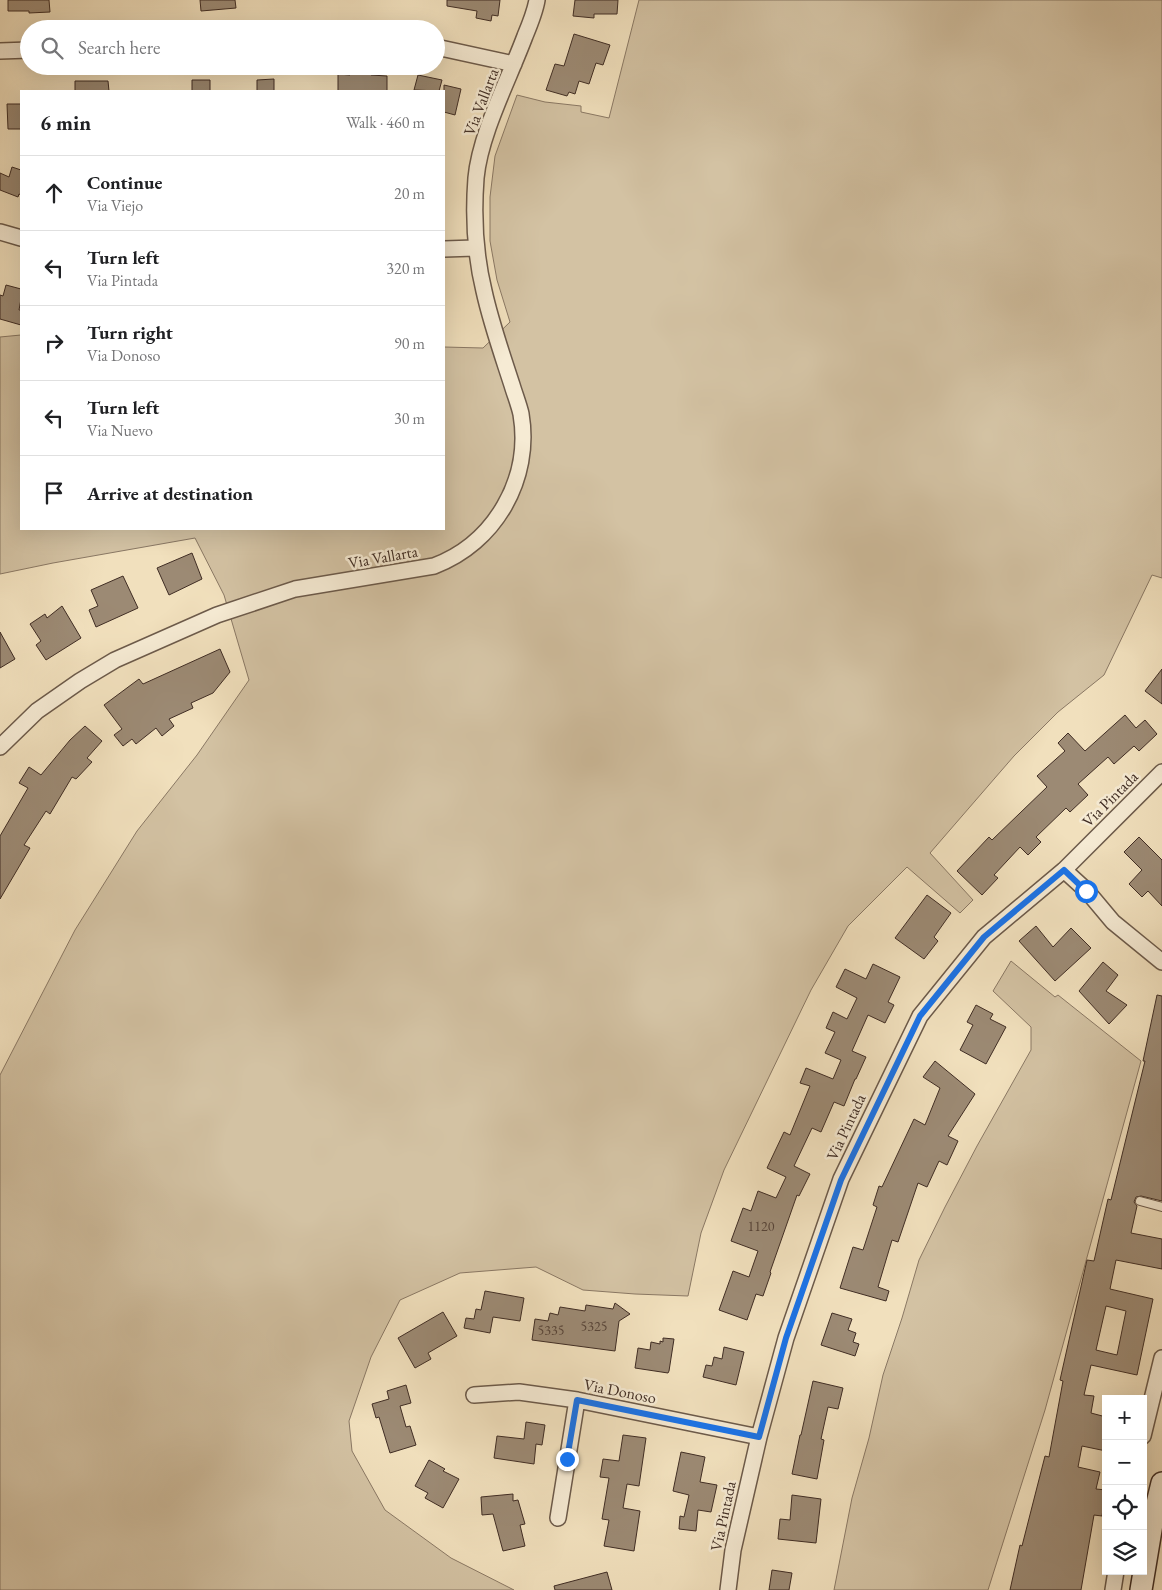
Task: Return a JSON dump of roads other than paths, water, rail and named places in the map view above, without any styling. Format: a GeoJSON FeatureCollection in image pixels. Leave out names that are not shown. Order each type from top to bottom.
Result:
{"type":"FeatureCollection","features":[{"type":"Feature","properties":{"kind":"main road"},"geometry":{"type":"LineString","coordinates":[[1141,1590],[1152,1524],[1162,1483]]}},
{"type":"Feature","properties":{"kind":"street","name":"Via Vallarta"},"geometry":{"type":"LineString","coordinates":[[0,747],[37,711],[80,681],[115,660],[217,615],[295,589],[434,566],[455,557],[476,542],[494,523],[508,501],[519,467],[522,451],[521,414],[484,292],[475,248],[475,200],[478,168],[488,128],[537,0]]}},
{"type":"Feature","properties":{"kind":"street"},"geometry":{"type":"LineString","coordinates":[[445,49],[514,64]]}},
{"type":"Feature","properties":{"kind":"street"},"geometry":{"type":"LineString","coordinates":[[0,51],[20,50]]}},
{"type":"Feature","properties":{"kind":"street"},"geometry":{"type":"LineString","coordinates":[[0,232],[20,238]]}},
{"type":"Feature","properties":{"kind":"street"},"geometry":{"type":"LineString","coordinates":[[445,249],[475,248]]}},
{"type":"Feature","properties":{"kind":"street","name":"Via Pintada"},"geometry":{"type":"LineString","coordinates":[[728,1590],[733,1550],[759,1437],[786,1338],[841,1180],[920,1016],[984,937],[1064,870],[1162,772]]}},
{"type":"Feature","properties":{"kind":"street"},"geometry":{"type":"LineString","coordinates":[[1064,870],[1086,891],[1113,922],[1162,962]]}},
{"type":"Feature","properties":{"kind":"street"},"geometry":{"type":"LineString","coordinates":[[1147,1420],[1162,1358]]}},
{"type":"Feature","properties":{"kind":"street","name":"Via Donoso"},"geometry":{"type":"LineString","coordinates":[[474,1395],[519,1392],[577,1400],[759,1437]]}},
{"type":"Feature","properties":{"kind":"street"},"geometry":{"type":"LineString","coordinates":[[558,1518],[577,1400]]}},
{"type":"Feature","properties":{"kind":"street"},"geometry":{"type":"LineString","coordinates":[[1113,1590],[1115,1575]]}},
{"type":"Feature","properties":{"kind":"lane"},"geometry":{"type":"LineString","coordinates":[[1140,1202],[1162,1207]]}}]}
